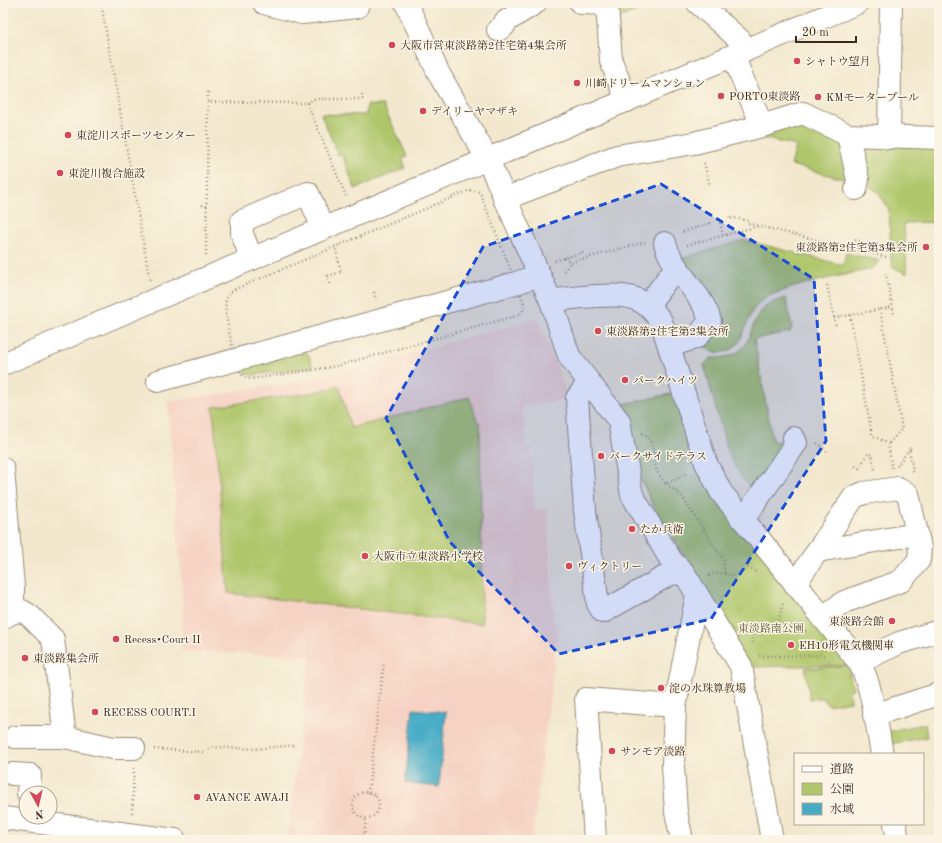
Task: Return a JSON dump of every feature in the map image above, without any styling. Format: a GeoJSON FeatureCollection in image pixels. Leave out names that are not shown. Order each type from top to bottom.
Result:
{"type":"FeatureCollection","features":[{"type":"Feature","properties":{"kind":"street"},"geometry":{"type":"LineString","coordinates":[[264,3],[302,13],[357,7],[358,3]]}},
{"type":"Feature","properties":{"kind":"street"},"geometry":{"type":"LineString","coordinates":[[406,3],[439,74],[488,160],[504,199],[546,268],[551,301],[569,356],[619,421],[632,495],[670,560],[684,573],[697,595],[742,654],[742,666],[772,840]]}},
{"type":"Feature","properties":{"kind":"street"},"geometry":{"type":"LineString","coordinates":[[498,30],[504,26],[505,22],[535,3]]}},
{"type":"Feature","properties":{"kind":"street"},"geometry":{"type":"LineString","coordinates":[[581,3],[607,4],[611,61],[627,101]]}},
{"type":"Feature","properties":{"kind":"street"},"geometry":{"type":"LineString","coordinates":[[698,3],[740,40],[741,58],[762,126]]}},
{"type":"Feature","properties":{"kind":"street"},"geometry":{"type":"LineString","coordinates":[[3,364],[252,260],[331,240],[488,160],[627,101],[741,58],[857,3]]}},
{"type":"Feature","properties":{"kind":"street"},"geometry":{"type":"LineString","coordinates":[[889,138],[891,3]]}},
{"type":"Feature","properties":{"kind":"street"},"geometry":{"type":"LineString","coordinates":[[504,199],[617,156],[694,143],[762,126],[803,113],[848,136],[939,138]]}},
{"type":"Feature","properties":{"kind":"street"},"geometry":{"type":"LineString","coordinates":[[848,136],[858,180],[856,189]]}},
{"type":"Feature","properties":{"kind":"street"},"geometry":{"type":"LineString","coordinates":[[252,260],[242,234],[242,221],[308,193],[331,240]]}},
{"type":"Feature","properties":{"kind":"street"},"geometry":{"type":"LineString","coordinates":[[663,242],[669,256],[701,302],[710,321],[698,337],[670,346]]}},
{"type":"Feature","properties":{"kind":"street"},"geometry":{"type":"LineString","coordinates":[[158,381],[516,283],[546,268]]}},
{"type":"Feature","properties":{"kind":"street"},"geometry":{"type":"LineString","coordinates":[[648,306],[670,274],[678,269]]}},
{"type":"Feature","properties":{"kind":"street"},"geometry":{"type":"LineString","coordinates":[[551,301],[570,297],[628,296],[648,306],[661,321],[706,463],[721,492],[740,517],[863,669],[882,753]]}},
{"type":"Feature","properties":{"kind":"street"},"geometry":{"type":"LineString","coordinates":[[589,382],[577,398],[585,511],[598,604],[603,612],[670,574],[684,573]]}},
{"type":"Feature","properties":{"kind":"street"},"geometry":{"type":"LineString","coordinates":[[740,517],[751,509],[796,443],[804,439]]}},
{"type":"Feature","properties":{"kind":"street"},"geometry":{"type":"LineString","coordinates":[[3,469],[13,587],[8,615],[22,611],[29,615],[53,639],[64,737]]}},
{"type":"Feature","properties":{"kind":"street"},"geometry":{"type":"LineString","coordinates":[[795,584],[851,500],[864,493],[898,488],[906,491],[910,498],[920,554],[919,560],[906,585],[844,602],[831,628]]}},
{"type":"Feature","properties":{"kind":"street"},"geometry":{"type":"LineString","coordinates":[[817,551],[917,534]]}},
{"type":"Feature","properties":{"kind":"street"},"geometry":{"type":"LineString","coordinates":[[682,840],[676,812],[673,766],[675,706],[697,595]]}},
{"type":"Feature","properties":{"kind":"street"},"geometry":{"type":"LineString","coordinates":[[858,662],[899,643],[939,631]]}},
{"type":"Feature","properties":{"kind":"street"},"geometry":{"type":"LineString","coordinates":[[874,715],[939,694]]}},
{"type":"Feature","properties":{"kind":"street"},"geometry":{"type":"LineString","coordinates":[[595,840],[586,699],[675,706]]}},
{"type":"Feature","properties":{"kind":"street"},"geometry":{"type":"LineString","coordinates":[[15,737],[64,737],[113,748],[134,748]]}},
{"type":"Feature","properties":{"kind":"street"},"geometry":{"type":"LineString","coordinates":[[12,774],[30,776],[29,785]]}},
{"type":"Feature","properties":{"kind":"street"},"geometry":{"type":"LineString","coordinates":[[3,818],[18,818]]}},
{"type":"Feature","properties":{"kind":"street"},"geometry":{"type":"LineString","coordinates":[[58,824],[131,837],[175,840]]}},
{"type":"Feature","properties":{"kind":"street"},"geometry":{"type":"LineString","coordinates":[[895,825],[898,840]]}},
{"type":"Feature","properties":{"kind":"path"},"geometry":{"type":"LineString","coordinates":[[101,3],[151,287]]}},
{"type":"Feature","properties":{"kind":"path"},"geometry":{"type":"LineString","coordinates":[[206,257],[208,92]]}},
{"type":"Feature","properties":{"kind":"path"},"geometry":{"type":"LineString","coordinates":[[208,102],[307,103],[314,98],[362,99],[362,94]]}},
{"type":"Feature","properties":{"kind":"path"},"geometry":{"type":"LineString","coordinates":[[307,103],[346,196]]}},
{"type":"Feature","properties":{"kind":"path"},"geometry":{"type":"LineString","coordinates":[[704,162],[710,186]]}},
{"type":"Feature","properties":{"kind":"path"},"geometry":{"type":"LineString","coordinates":[[475,191],[481,196],[516,283],[524,307],[523,311],[516,316],[337,366],[251,379],[246,378],[241,374],[236,360],[225,306],[228,295],[232,290],[331,240],[465,192],[475,191]]}},
{"type":"Feature","properties":{"kind":"path"},"geometry":{"type":"LineString","coordinates":[[202,205],[207,206]]}},
{"type":"Feature","properties":{"kind":"path"},"geometry":{"type":"LineString","coordinates":[[729,217],[747,221],[748,223],[759,226],[886,257]]}},
{"type":"Feature","properties":{"kind":"path"},"geometry":{"type":"LineString","coordinates":[[719,219],[723,235]]}},
{"type":"Feature","properties":{"kind":"path"},"geometry":{"type":"LineString","coordinates":[[663,242],[710,223],[709,221]]}},
{"type":"Feature","properties":{"kind":"path"},"geometry":{"type":"LineString","coordinates":[[564,271],[571,262],[663,242],[723,235],[759,226]]}},
{"type":"Feature","properties":{"kind":"path"},"geometry":{"type":"LineString","coordinates":[[330,284],[328,276],[341,272],[331,240]]}},
{"type":"Feature","properties":{"kind":"path"},"geometry":{"type":"LineString","coordinates":[[855,240],[868,244],[866,252]]}},
{"type":"Feature","properties":{"kind":"path"},"geometry":{"type":"LineString","coordinates":[[546,268],[564,258],[585,252]]}},
{"type":"Feature","properties":{"kind":"path"},"geometry":{"type":"LineString","coordinates":[[564,258],[571,262]]}},
{"type":"Feature","properties":{"kind":"path"},"geometry":{"type":"LineString","coordinates":[[886,273],[894,315]]}},
{"type":"Feature","properties":{"kind":"path"},"geometry":{"type":"LineString","coordinates":[[827,285],[836,326]]}},
{"type":"Feature","properties":{"kind":"path"},"geometry":{"type":"LineString","coordinates":[[834,318],[893,307]]}},
{"type":"Feature","properties":{"kind":"path"},"geometry":{"type":"LineString","coordinates":[[880,309],[902,429],[888,444]]}},
{"type":"Feature","properties":{"kind":"path"},"geometry":{"type":"LineString","coordinates":[[850,315],[872,435],[888,444]]}},
{"type":"Feature","properties":{"kind":"path"},"geometry":{"type":"LineString","coordinates":[[622,437],[642,433],[648,437],[652,443],[657,473],[666,484],[677,491],[685,501],[723,559],[725,575]]}},
{"type":"Feature","properties":{"kind":"path"},"geometry":{"type":"LineString","coordinates":[[804,439],[827,451]]}},
{"type":"Feature","properties":{"kind":"path"},"geometry":{"type":"LineString","coordinates":[[888,444],[893,474]]}},
{"type":"Feature","properties":{"kind":"path"},"geometry":{"type":"LineString","coordinates":[[892,467],[898,466],[909,449],[913,448]]}},
{"type":"Feature","properties":{"kind":"path"},"geometry":{"type":"LineString","coordinates":[[908,471],[913,470],[909,449]]}},
{"type":"Feature","properties":{"kind":"path"},"geometry":{"type":"LineString","coordinates":[[859,468],[868,453],[872,455],[874,466]]}},
{"type":"Feature","properties":{"kind":"path"},"geometry":{"type":"LineString","coordinates":[[666,484],[706,463]]}},
{"type":"Feature","properties":{"kind":"path"},"geometry":{"type":"LineString","coordinates":[[855,466],[862,470]]}},
{"type":"Feature","properties":{"kind":"path"},"geometry":{"type":"LineString","coordinates":[[697,595],[700,581],[714,572],[725,575],[733,575],[742,572],[748,567],[762,575]]}},
{"type":"Feature","properties":{"kind":"path"},"geometry":{"type":"LineString","coordinates":[[776,632],[783,601]]}},
{"type":"Feature","properties":{"kind":"path"},"geometry":{"type":"LineString","coordinates":[[831,628],[830,655],[742,654],[738,647],[753,646],[752,632],[823,631],[831,628]]}},
{"type":"Feature","properties":{"kind":"path"},"geometry":{"type":"LineString","coordinates":[[368,793],[384,663]]}},
{"type":"Feature","properties":{"kind":"path"},"geometry":{"type":"LineString","coordinates":[[131,837],[134,748],[204,752],[213,747],[255,749],[295,745]]}},
{"type":"Feature","properties":{"kind":"path"},"geometry":{"type":"LineString","coordinates":[[363,792],[375,796],[378,804],[374,815],[366,818],[357,815],[353,807],[355,798],[363,792]]}},
{"type":"Feature","properties":{"kind":"path"},"geometry":{"type":"LineString","coordinates":[[361,840],[364,835],[366,818]]}},
{"type":"Feature","properties":{"kind":"highlighted area"},"geometry":{"type":"Polygon","coordinates":[[[661,184],[814,279],[826,441],[711,619],[559,654],[450,542],[386,418],[483,247],[661,184]]]}},
{"type":"Feature","properties":{"kind":"shaded area","name":"大阪市立東淡路小学校"},"geometry":{"type":"Polygon","coordinates":[[[538,318],[569,399],[523,407],[526,447],[531,447],[535,510],[547,509],[554,622],[559,623],[532,840],[287,840],[310,656],[181,651],[183,602],[168,402],[325,377],[538,318]]]}},
{"type":"Feature","properties":{"kind":"green space"},"geometry":{"type":"Polygon","coordinates":[[[612,3],[655,3],[614,20],[612,3]]]}},
{"type":"Feature","properties":{"kind":"green space"},"geometry":{"type":"Polygon","coordinates":[[[367,105],[383,105],[407,156],[403,158],[405,168],[355,189],[342,154],[338,155],[321,114],[366,115],[367,105]]]}},
{"type":"Feature","properties":{"kind":"green space"},"geometry":{"type":"Polygon","coordinates":[[[804,121],[939,148],[939,222],[904,223],[907,274],[893,267],[891,259],[889,210],[879,193],[861,180],[851,181],[791,165],[796,146],[750,135],[804,121]]]}},
{"type":"Feature","properties":{"kind":"green space"},"geometry":{"type":"Polygon","coordinates":[[[744,240],[843,265],[846,253],[880,261],[871,269],[829,278],[781,291],[769,297],[760,302],[753,310],[742,337],[731,350],[722,352],[710,351],[705,346],[705,299],[713,293],[700,274],[693,279],[679,259],[744,240]]]}},
{"type":"Feature","properties":{"kind":"green space"},"geometry":{"type":"Polygon","coordinates":[[[786,298],[792,328],[790,332],[754,339],[773,442],[790,439],[754,493],[740,475],[728,453],[704,365],[711,358],[729,356],[740,351],[747,342],[760,312],[770,304],[786,298]]]}},
{"type":"Feature","properties":{"kind":"green space"},"geometry":{"type":"Polygon","coordinates":[[[305,351],[309,355],[313,367],[252,375],[246,373],[242,364],[305,351]]]}},
{"type":"Feature","properties":{"kind":"green space"},"geometry":{"type":"Polygon","coordinates":[[[339,386],[351,428],[469,397],[477,421],[480,423],[482,624],[228,593],[213,407],[315,392],[339,386]]]}},
{"type":"Feature","properties":{"kind":"green space","name":"東淡路南公園"},"geometry":{"type":"Polygon","coordinates":[[[675,393],[690,443],[850,665],[749,667],[700,581],[651,502],[640,476],[623,404],[675,393]]]}},
{"type":"Feature","properties":{"kind":"green space"},"geometry":{"type":"Polygon","coordinates":[[[848,666],[853,689],[849,691],[851,701],[828,705],[823,698],[810,699],[805,668],[848,666]]]}},
{"type":"Feature","properties":{"kind":"green space"},"geometry":{"type":"Polygon","coordinates":[[[925,724],[927,737],[890,744],[888,731],[925,724]]]}},
{"type":"Feature","properties":{"kind":"water"},"geometry":{"type":"Polygon","coordinates":[[[413,709],[446,712],[439,787],[405,783],[413,709]]]}},
{"type":"Feature","properties":{"kind":"place","name":"大阪市営東淡路第2住宅第4集会所"},"geometry":{"type":"Point","coordinates":[392,45]}},
{"type":"Feature","properties":{"kind":"place","name":"シャトウ望月"},"geometry":{"type":"Point","coordinates":[797,61]}},
{"type":"Feature","properties":{"kind":"place","name":"川崎ドリームマンション"},"geometry":{"type":"Point","coordinates":[577,83]}},
{"type":"Feature","properties":{"kind":"place","name":"PORTO東淡路"},"geometry":{"type":"Point","coordinates":[721,96]}},
{"type":"Feature","properties":{"kind":"place","name":"KMモータープール"},"geometry":{"type":"Point","coordinates":[818,97]}},
{"type":"Feature","properties":{"kind":"place","name":"デイリーヤマザキ"},"geometry":{"type":"Point","coordinates":[423,111]}},
{"type":"Feature","properties":{"kind":"place","name":"東淀川スポーツセンター"},"geometry":{"type":"Point","coordinates":[68,135]}},
{"type":"Feature","properties":{"kind":"place","name":"東淀川複合施設"},"geometry":{"type":"Point","coordinates":[60,173]}},
{"type":"Feature","properties":{"kind":"place","name":"東淡路第2住宅第3集会所"},"geometry":{"type":"Point","coordinates":[926,247]}},
{"type":"Feature","properties":{"kind":"place","name":"東淡路第2住宅第2集会所"},"geometry":{"type":"Point","coordinates":[598,331]}},
{"type":"Feature","properties":{"kind":"place","name":"パークハイツ"},"geometry":{"type":"Point","coordinates":[625,380]}},
{"type":"Feature","properties":{"kind":"place","name":"パークサイドテラス"},"geometry":{"type":"Point","coordinates":[601,456]}},
{"type":"Feature","properties":{"kind":"place","name":"たか兵衛"},"geometry":{"type":"Point","coordinates":[632,529]}},
{"type":"Feature","properties":{"kind":"place","name":"大阪市立東淡路小学校"},"geometry":{"type":"Point","coordinates":[365,556]}},
{"type":"Feature","properties":{"kind":"place","name":"ヴィクトリー"},"geometry":{"type":"Point","coordinates":[569,566]}},
{"type":"Feature","properties":{"kind":"place","name":"東淡路会館"},"geometry":{"type":"Point","coordinates":[892,621]}},
{"type":"Feature","properties":{"kind":"place","name":"Recess•Court II"},"geometry":{"type":"Point","coordinates":[116,639]}},
{"type":"Feature","properties":{"kind":"place","name":"EH10形電気機関車"},"geometry":{"type":"Point","coordinates":[791,645]}},
{"type":"Feature","properties":{"kind":"place","name":"東淡路集会所"},"geometry":{"type":"Point","coordinates":[25,658]}},
{"type":"Feature","properties":{"kind":"place","name":"淀の水珠算教場"},"geometry":{"type":"Point","coordinates":[661,688]}},
{"type":"Feature","properties":{"kind":"place","name":"RECESS COURT.I"},"geometry":{"type":"Point","coordinates":[95,712]}},
{"type":"Feature","properties":{"kind":"place","name":"サンモア淡路"},"geometry":{"type":"Point","coordinates":[612,751]}},
{"type":"Feature","properties":{"kind":"place","name":"AVANCE AWAJI"},"geometry":{"type":"Point","coordinates":[197,797]}}]}
